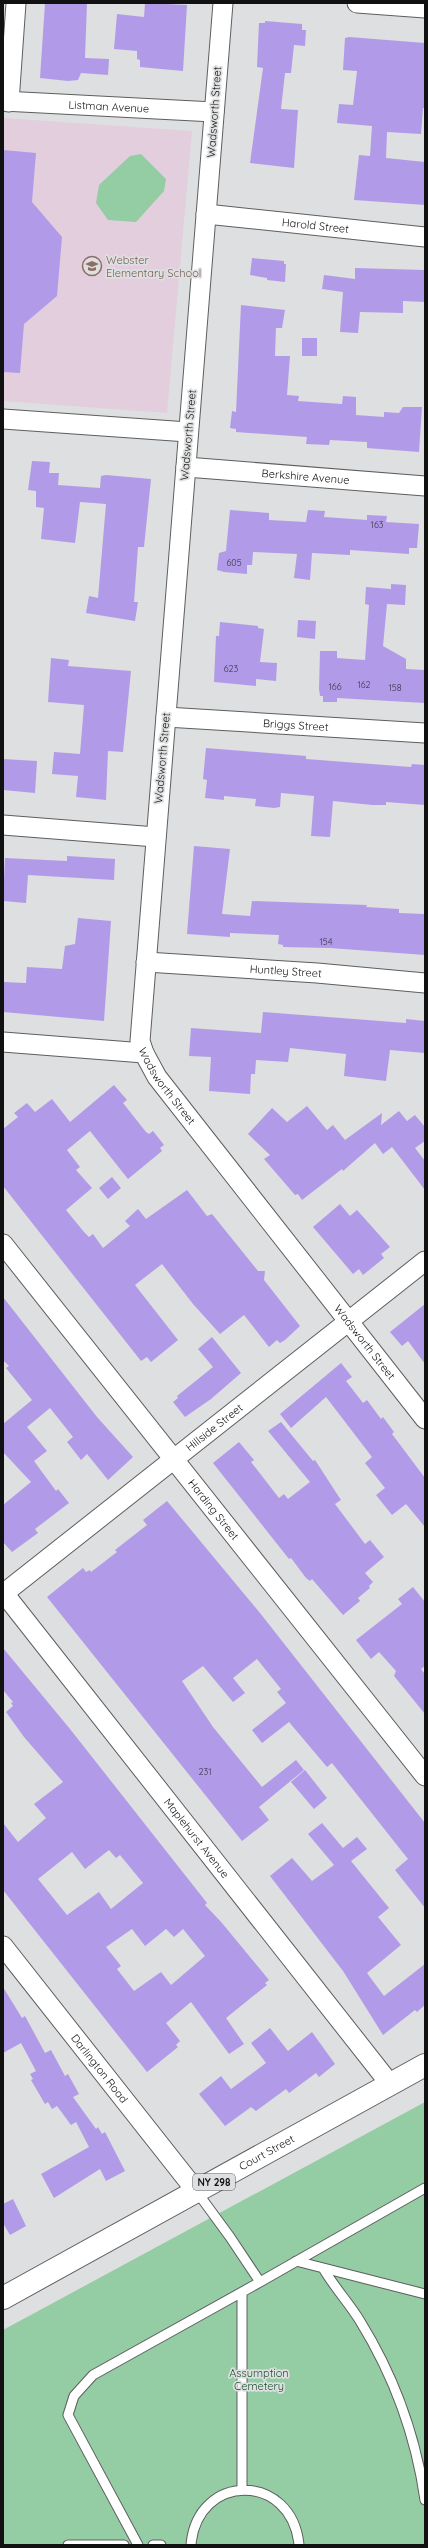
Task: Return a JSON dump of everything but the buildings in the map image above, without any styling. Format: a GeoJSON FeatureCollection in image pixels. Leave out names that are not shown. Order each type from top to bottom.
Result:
{"type":"FeatureCollection","features":[{"type":"Feature","properties":{"kind":"main road","name":"Court Street"},"geometry":{"type":"LineString","coordinates":[[3,2298],[425,2065]]}},
{"type":"Feature","properties":{"kind":"street"},"geometry":{"type":"LineString","coordinates":[[6,101],[16,3]]}},
{"type":"Feature","properties":{"kind":"street","name":"Wadsworth Street"},"geometry":{"type":"LineString","coordinates":[[222,3],[140,1040],[144,1053],[157,1077],[425,1419]]}},
{"type":"Feature","properties":{"kind":"street"},"geometry":{"type":"LineString","coordinates":[[357,3],[425,8]]}},
{"type":"Feature","properties":{"kind":"street","name":"Listman Avenue"},"geometry":{"type":"LineString","coordinates":[[6,101],[214,112]]}},
{"type":"Feature","properties":{"kind":"street","name":"Harold Street"},"geometry":{"type":"LineString","coordinates":[[206,214],[425,237]]}},
{"type":"Feature","properties":{"kind":"street"},"geometry":{"type":"LineString","coordinates":[[3,419],[188,432]]}},
{"type":"Feature","properties":{"kind":"street","name":"Berkshire Avenue"},"geometry":{"type":"LineString","coordinates":[[186,467],[425,486]]}},
{"type":"Feature","properties":{"kind":"street","name":"Briggs Street"},"geometry":{"type":"LineString","coordinates":[[166,717],[425,733]]}},
{"type":"Feature","properties":{"kind":"street"},"geometry":{"type":"LineString","coordinates":[[3,825],[156,837]]}},
{"type":"Feature","properties":{"kind":"street","name":"Huntley Street"},"geometry":{"type":"LineString","coordinates":[[146,962],[317,973],[425,983]]}},
{"type":"Feature","properties":{"kind":"street"},"geometry":{"type":"LineString","coordinates":[[3,1042],[144,1053]]}},
{"type":"Feature","properties":{"kind":"street","name":"Harding Street"},"geometry":{"type":"LineString","coordinates":[[3,1244],[425,1776]]}},
{"type":"Feature","properties":{"kind":"street","name":"Hillside Street"},"geometry":{"type":"LineString","coordinates":[[3,1594],[425,1261]]}},
{"type":"Feature","properties":{"kind":"street","name":"Maplehurst Avenue"},"geometry":{"type":"LineString","coordinates":[[3,1594],[390,2084]]}},
{"type":"Feature","properties":{"kind":"street","name":"Darlington Road"},"geometry":{"type":"LineString","coordinates":[[3,1946],[9,1964],[197,2192]]}},
{"type":"Feature","properties":{"kind":"lane"},"geometry":{"type":"LineString","coordinates":[[138,2545],[68,2415],[74,2396],[93,2375],[425,2188]]}},
{"type":"Feature","properties":{"kind":"lane"},"geometry":{"type":"LineString","coordinates":[[197,2192],[230,2236],[260,2282]]}},
{"type":"Feature","properties":{"kind":"lane"},"geometry":{"type":"LineString","coordinates":[[296,2262],[425,2294]]}},
{"type":"Feature","properties":{"kind":"lane"},"geometry":{"type":"LineString","coordinates":[[324,2268],[360,2320],[385,2367],[405,2415],[420,2462],[425,2500]]}},
{"type":"Feature","properties":{"kind":"lane"},"geometry":{"type":"LineString","coordinates":[[242,2292],[242,2490]]}},
{"type":"Feature","properties":{"kind":"lane"},"geometry":{"type":"LineString","coordinates":[[191,2545],[192,2530],[199,2515],[210,2502],[225,2493],[242,2490],[260,2492],[277,2500],[289,2513],[297,2530],[299,2545]]}},
{"type":"Feature","properties":{"kind":"lane"},"geometry":{"type":"LineString","coordinates":[[68,2545],[124,2545]]}},
{"type":"Feature","properties":{"kind":"lane"},"geometry":{"type":"LineString","coordinates":[[153,2545],[161,2545]]}},
{"type":"Feature","properties":{"kind":"shaded area","name":"Webster Elementary School"},"geometry":{"type":"Polygon","coordinates":[[[3,118],[192,131],[167,413],[3,401],[3,118]]]}},
{"type":"Feature","properties":{"kind":"green space"},"geometry":{"type":"Polygon","coordinates":[[[141,154],[166,179],[164,191],[136,222],[108,220],[96,203],[99,185],[130,156],[141,154]]]}},
{"type":"Feature","properties":{"kind":"green space","name":"Assumption Cemetery"},"geometry":{"type":"Polygon","coordinates":[[[425,2102],[425,2545],[3,2545],[3,2330],[425,2102]]]}},
{"type":"Feature","properties":{"kind":"place","name":"Webster Elementary School"},"geometry":{"type":"Point","coordinates":[92,266]}}]}
